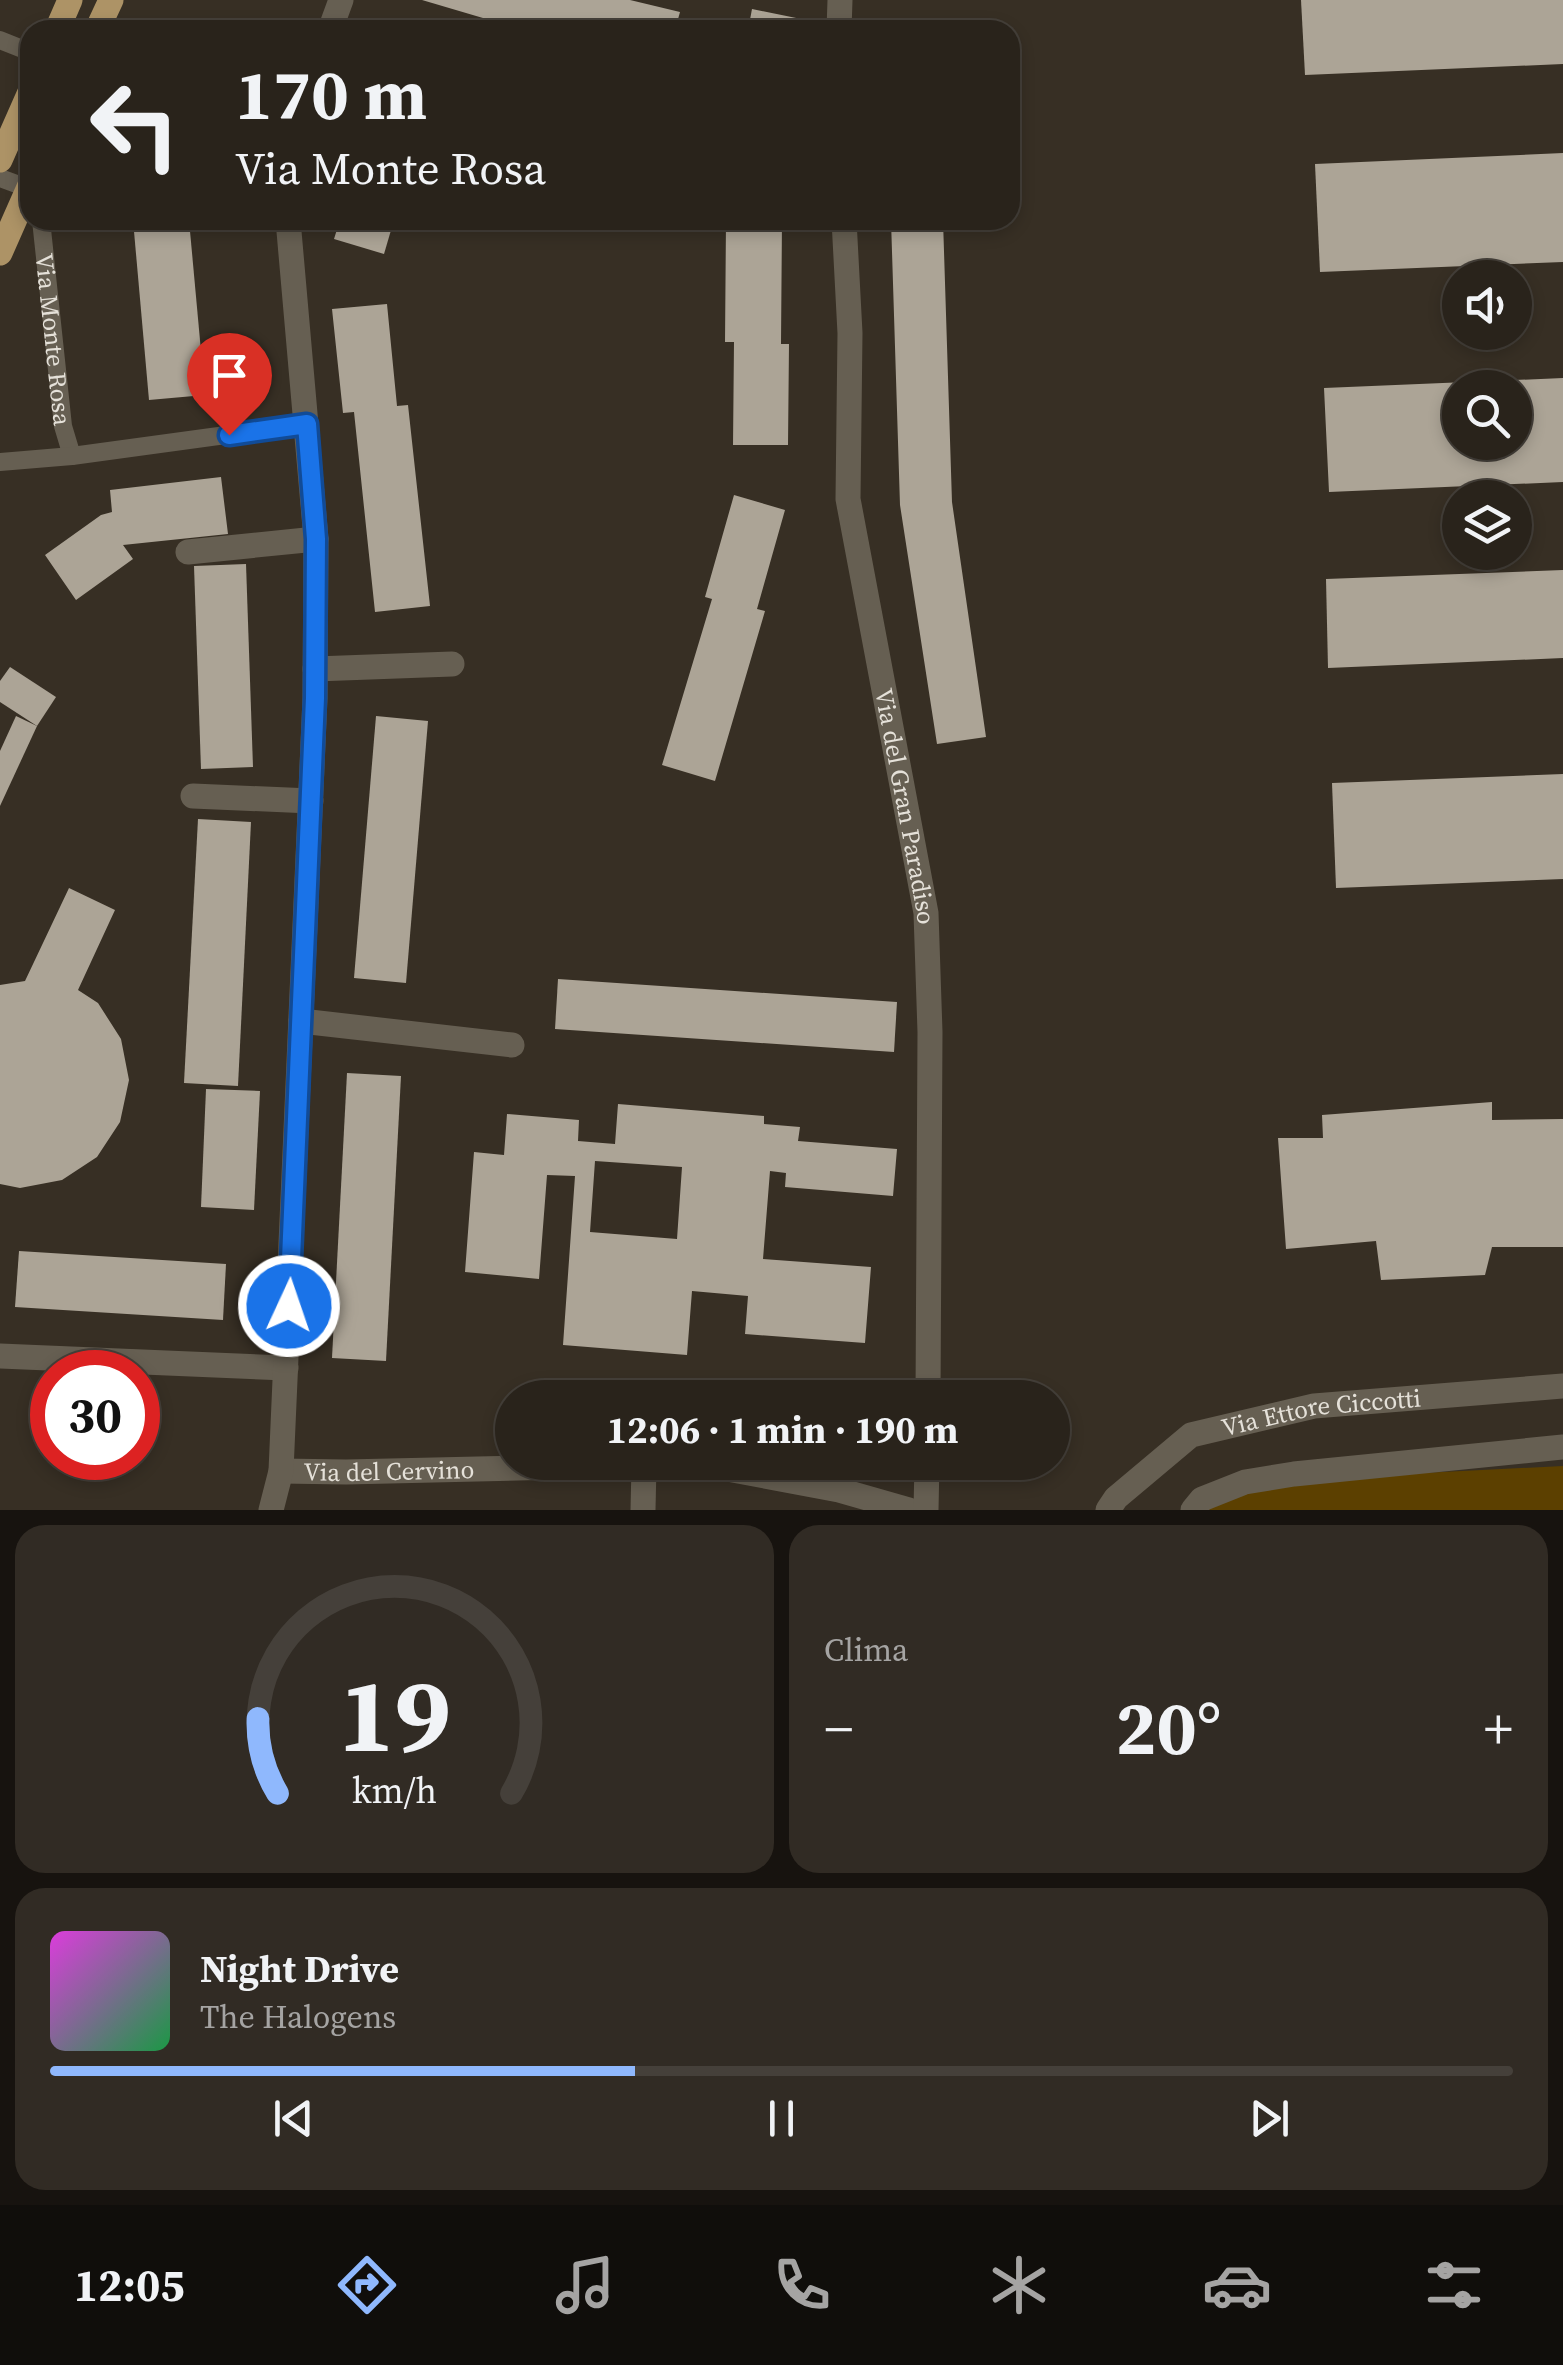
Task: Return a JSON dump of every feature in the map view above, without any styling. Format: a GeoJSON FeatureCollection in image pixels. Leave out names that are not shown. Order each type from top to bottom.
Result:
{"type":"FeatureCollection","features":[{"type":"Feature","properties":{"kind":"main road"},"geometry":{"type":"LineString","coordinates":[[0,160],[20,115]]}},
{"type":"Feature","properties":{"kind":"main road"},"geometry":{"type":"LineString","coordinates":[[0,253],[20,209]]}},
{"type":"Feature","properties":{"kind":"street"},"geometry":{"type":"LineString","coordinates":[[271,1510],[281,1471],[315,669],[316,539],[289,230]]}},
{"type":"Feature","properties":{"kind":"street","name":"Via del Gran Paradiso"},"geometry":{"type":"LineString","coordinates":[[845,230],[850,332],[848,499],[926,913],[930,1032],[928,1380]]}},
{"type":"Feature","properties":{"kind":"street"},"geometry":{"type":"LineString","coordinates":[[188,552],[316,539]]}},
{"type":"Feature","properties":{"kind":"street"},"geometry":{"type":"LineString","coordinates":[[315,669],[452,664]]}},
{"type":"Feature","properties":{"kind":"street"},"geometry":{"type":"LineString","coordinates":[[194,796],[311,802]]}},
{"type":"Feature","properties":{"kind":"street"},"geometry":{"type":"LineString","coordinates":[[301,1021],[512,1045]]}},
{"type":"Feature","properties":{"kind":"street"},"geometry":{"type":"LineString","coordinates":[[0,1356],[286,1368]]}},
{"type":"Feature","properties":{"kind":"street","name":"Via Ettore Ciccotti"},"geometry":{"type":"LineString","coordinates":[[1108,1510],[1116,1498],[1191,1435],[1314,1406],[1563,1386]]}},
{"type":"Feature","properties":{"kind":"street"},"geometry":{"type":"LineString","coordinates":[[1193,1510],[1202,1500],[1245,1482],[1278,1476],[1563,1447]]}},
{"type":"Feature","properties":{"kind":"street","name":"Via del Cervino"},"geometry":{"type":"LineString","coordinates":[[281,1471],[495,1468]]}},
{"type":"Feature","properties":{"kind":"street"},"geometry":{"type":"LineString","coordinates":[[643,1510],[644,1480]]}},
{"type":"Feature","properties":{"kind":"street","name":"Via del Cervino"},"geometry":{"type":"LineString","coordinates":[[786,1480],[909,1510]]}},
{"type":"Feature","properties":{"kind":"street"},"geometry":{"type":"LineString","coordinates":[[926,1510],[927,1480]]}},
{"type":"Feature","properties":{"kind":"lane","name":"Via Monte Rosa"},"geometry":{"type":"LineString","coordinates":[[42,230],[62,426],[72,456]]}},
{"type":"Feature","properties":{"kind":"lane","name":"Via Monte Rosa"},"geometry":{"type":"LineString","coordinates":[[0,462],[307,424]]}},
{"type":"Feature","properties":{"kind":"shaded area"},"geometry":{"type":"Polygon","coordinates":[[[1563,1466],[1563,1510],[1208,1510],[1245,1482],[1563,1466]]]}},
{"type":"Feature","properties":{"kind":"building"},"geometry":{"type":"Polygon","coordinates":[[[422,0],[630,0],[680,12],[678,20],[490,20],[422,0]]]}},
{"type":"Feature","properties":{"kind":"building"},"geometry":{"type":"Polygon","coordinates":[[[1301,0],[1563,0],[1563,64],[1305,75],[1301,0]]]}},
{"type":"Feature","properties":{"kind":"building"},"geometry":{"type":"Polygon","coordinates":[[[752,9],[806,20],[750,20],[752,9]]]}},
{"type":"Feature","properties":{"kind":"building"},"geometry":{"type":"Polygon","coordinates":[[[1563,153],[1563,262],[1442,260],[1442,267],[1320,272],[1315,164],[1563,153]]]}},
{"type":"Feature","properties":{"kind":"building"},"geometry":{"type":"Polygon","coordinates":[[[134,230],[190,230],[205,395],[149,400],[134,230]]]}},
{"type":"Feature","properties":{"kind":"building"},"geometry":{"type":"Polygon","coordinates":[[[337,230],[391,230],[384,254],[334,239],[337,230]]]}},
{"type":"Feature","properties":{"kind":"building"},"geometry":{"type":"Polygon","coordinates":[[[726,230],[782,230],[781,344],[789,344],[788,445],[733,445],[734,342],[725,342],[726,230]]]}},
{"type":"Feature","properties":{"kind":"building"},"geometry":{"type":"Polygon","coordinates":[[[891,230],[943,230],[952,502],[986,737],[937,744],[900,505],[891,230]]]}},
{"type":"Feature","properties":{"kind":"building"},"geometry":{"type":"Polygon","coordinates":[[[387,304],[397,406],[408,405],[430,606],[375,612],[354,412],[343,413],[332,309],[387,304]]]}},
{"type":"Feature","properties":{"kind":"building"},"geometry":{"type":"Polygon","coordinates":[[[1563,378],[1563,482],[1442,480],[1442,487],[1329,492],[1324,388],[1442,383],[1442,460],[1532,460],[1532,379],[1563,378]]]}},
{"type":"Feature","properties":{"kind":"building"},"geometry":{"type":"Polygon","coordinates":[[[221,477],[228,534],[123,545],[133,559],[76,600],[45,555],[101,515],[112,512],[110,490],[221,477]]]}},
{"type":"Feature","properties":{"kind":"building"},"geometry":{"type":"Polygon","coordinates":[[[734,495],[785,510],[757,609],[765,611],[715,781],[662,765],[712,599],[705,597],[734,495]]]}},
{"type":"Feature","properties":{"kind":"building"},"geometry":{"type":"Polygon","coordinates":[[[246,564],[253,767],[201,769],[194,566],[246,564]]]}},
{"type":"Feature","properties":{"kind":"building"},"geometry":{"type":"Polygon","coordinates":[[[1563,570],[1563,658],[1328,668],[1326,579],[1563,570]]]}},
{"type":"Feature","properties":{"kind":"building"},"geometry":{"type":"Polygon","coordinates":[[[10,667],[56,697],[37,726],[0,702],[0,681],[10,667]]]}},
{"type":"Feature","properties":{"kind":"building"},"geometry":{"type":"Polygon","coordinates":[[[16,716],[37,726],[0,806],[0,751],[16,716]]]}},
{"type":"Feature","properties":{"kind":"building"},"geometry":{"type":"Polygon","coordinates":[[[376,716],[428,721],[406,983],[354,978],[376,716]]]}},
{"type":"Feature","properties":{"kind":"building"},"geometry":{"type":"Polygon","coordinates":[[[1563,774],[1563,879],[1336,888],[1332,783],[1563,774]]]}},
{"type":"Feature","properties":{"kind":"building"},"geometry":{"type":"Polygon","coordinates":[[[198,819],[251,822],[238,1086],[184,1083],[198,819]]]}},
{"type":"Feature","properties":{"kind":"building"},"geometry":{"type":"Polygon","coordinates":[[[69,888],[115,910],[78,990],[98,1003],[121,1039],[129,1080],[120,1122],[97,1157],[62,1180],[20,1188],[0,1184],[0,985],[25,981],[69,888]]]}},
{"type":"Feature","properties":{"kind":"building"},"geometry":{"type":"Polygon","coordinates":[[[558,979],[897,1002],[894,1052],[555,1029],[558,979]]]}},
{"type":"Feature","properties":{"kind":"building"},"geometry":{"type":"Polygon","coordinates":[[[347,1073],[401,1076],[386,1361],[332,1358],[347,1073]]]}},
{"type":"Feature","properties":{"kind":"building"},"geometry":{"type":"Polygon","coordinates":[[[206,1089],[260,1091],[254,1210],[201,1207],[206,1089]]]}},
{"type":"Feature","properties":{"kind":"building"},"geometry":{"type":"Polygon","coordinates":[[[1492,1102],[1492,1120],[1563,1119],[1563,1247],[1492,1247],[1485,1275],[1381,1280],[1376,1241],[1286,1249],[1278,1138],[1323,1138],[1322,1115],[1492,1102]]]}},
{"type":"Feature","properties":{"kind":"building"},"geometry":{"type":"Polygon","coordinates":[[[618,1104],[764,1116],[764,1124],[800,1127],[798,1141],[897,1149],[893,1196],[785,1187],[786,1173],[770,1171],[763,1259],[871,1267],[865,1343],[745,1334],[748,1296],[692,1291],[687,1355],[563,1345],[575,1176],[547,1175],[539,1279],[465,1272],[474,1152],[504,1155],[507,1114],[579,1120],[578,1141],[615,1144],[618,1104]],[[595,1161],[590,1232],[677,1239],[682,1167],[595,1161]]]}},
{"type":"Feature","properties":{"kind":"building"},"geometry":{"type":"Polygon","coordinates":[[[19,1251],[226,1264],[223,1320],[15,1307],[19,1251]]]}},
{"type":"Feature","properties":{"kind":"route"},"geometry":{"type":"LineString","coordinates":[[229,435],[307,424],[316,539],[315,698],[289,1306]]}}]}
